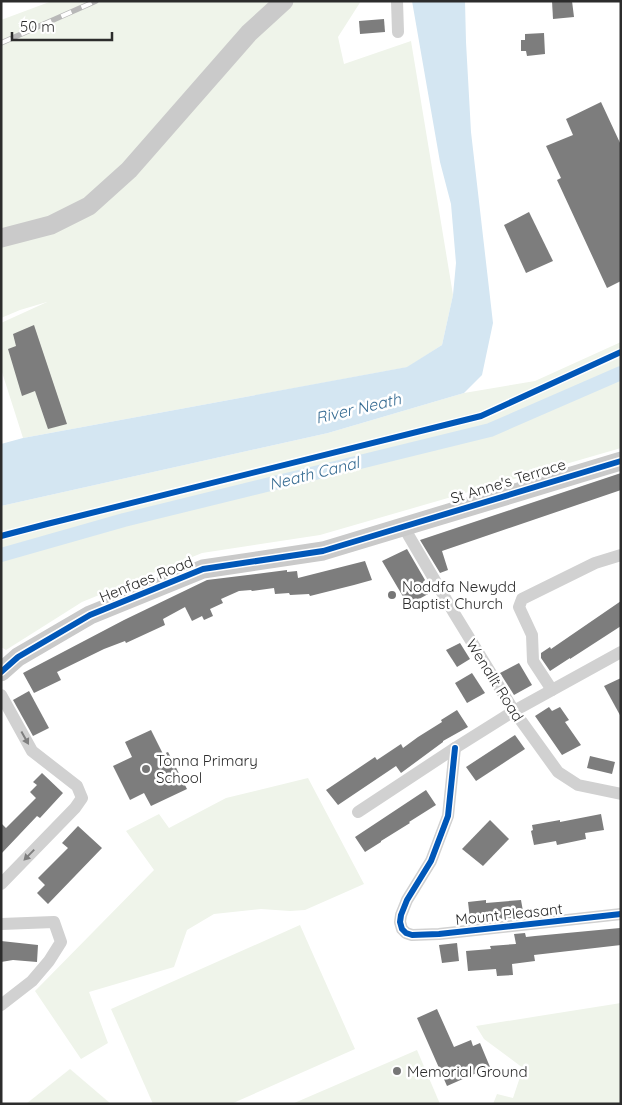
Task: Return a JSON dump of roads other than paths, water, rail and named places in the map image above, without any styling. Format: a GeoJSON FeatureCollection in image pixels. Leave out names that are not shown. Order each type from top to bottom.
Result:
{"type":"FeatureCollection","features":[{"type":"Feature","properties":{"kind":"main road"},"geometry":{"type":"LineString","coordinates":[[1,238],[51,225],[89,206],[130,170],[250,33],[284,1]]}},
{"type":"Feature","properties":{"kind":"main road","name":"St Anne's Terrace"},"geometry":{"type":"LineString","coordinates":[[403,526],[621,461]]}},
{"type":"Feature","properties":{"kind":"main road","name":"Henfaes Road"},"geometry":{"type":"LineString","coordinates":[[1,672],[18,657],[90,615],[203,569],[323,551],[403,526]]}},
{"type":"Feature","properties":{"kind":"street"},"geometry":{"type":"LineString","coordinates":[[397,1],[398,32]]}},
{"type":"Feature","properties":{"kind":"street","name":"Wenallt Road"},"geometry":{"type":"LineString","coordinates":[[403,526],[514,711],[558,772],[578,786],[621,794]]}},
{"type":"Feature","properties":{"kind":"street"},"geometry":{"type":"LineString","coordinates":[[552,690],[533,661],[532,635],[519,607],[522,599],[595,563],[621,554]]}},
{"type":"Feature","properties":{"kind":"street"},"geometry":{"type":"LineString","coordinates":[[358,812],[514,711],[621,652]]}},
{"type":"Feature","properties":{"kind":"street"},"geometry":{"type":"LineString","coordinates":[[1,695],[32,750],[77,786],[82,798],[75,808],[1,884]]}},
{"type":"Feature","properties":{"kind":"street","name":"Mount Pleasant"},"geometry":{"type":"LineString","coordinates":[[455,748],[448,816],[431,861],[404,907],[400,922],[402,929],[412,935],[439,934],[621,914]]}},
{"type":"Feature","properties":{"kind":"street"},"geometry":{"type":"LineString","coordinates":[[1,924],[54,922],[61,942],[49,961],[32,981],[1,1006]]}},
{"type":"Feature","properties":{"kind":"water","name":"River Neath"},"geometry":{"type":"Polygon","coordinates":[[[412,1],[465,1],[471,132],[493,323],[482,375],[464,393],[328,433],[1,506],[1,444],[23,438],[407,367],[442,345],[453,295],[456,263],[451,204],[440,162],[412,1]]]}},
{"type":"Feature","properties":{"kind":"waterway","name":"Neath Canal"},"geometry":{"type":"LineString","coordinates":[[1,555],[124,520],[490,430],[621,373]]}},
{"type":"Feature","properties":{"kind":"railway"},"geometry":{"type":"LineString","coordinates":[[1,43],[96,1]]}},
{"type":"Feature","properties":{"kind":"place","name":"Noddfa Newydd Baptist Church"},"geometry":{"type":"Point","coordinates":[392,595]}},
{"type":"Feature","properties":{"kind":"place","name":"Tonna Primary School"},"geometry":{"type":"Point","coordinates":[146,769]}},
{"type":"Feature","properties":{"kind":"place","name":"Memorial Ground"},"geometry":{"type":"Point","coordinates":[397,1071]}}]}
